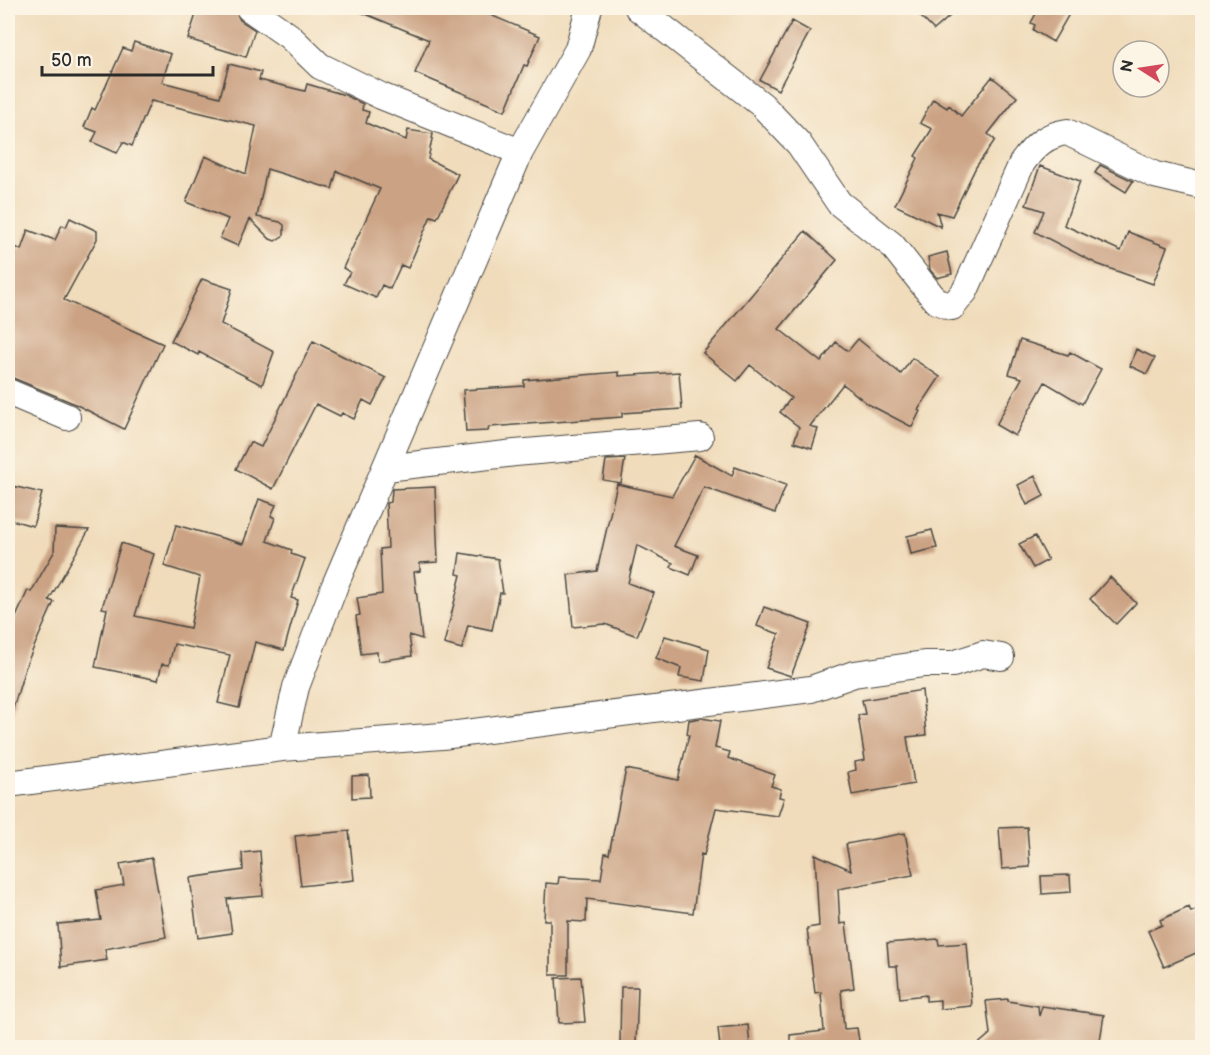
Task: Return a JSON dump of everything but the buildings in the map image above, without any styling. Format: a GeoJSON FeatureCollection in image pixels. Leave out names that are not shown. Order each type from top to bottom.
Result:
{"type":"FeatureCollection","features":[{"type":"Feature","properties":{"kind":"street"},"geometry":{"type":"LineString","coordinates":[[249,8],[289,36],[320,66],[381,96],[520,152]]}},
{"type":"Feature","properties":{"kind":"street"},"geometry":{"type":"LineString","coordinates":[[282,748],[296,687],[335,585],[520,152],[578,49],[589,8]]}},
{"type":"Feature","properties":{"kind":"street"},"geometry":{"type":"LineString","coordinates":[[638,8],[762,105],[799,144],[839,203],[892,246],[936,301],[944,306],[952,307],[965,291],[1022,163],[1032,150],[1053,134],[1067,132],[1155,175],[1203,186]]}},
{"type":"Feature","properties":{"kind":"street"},"geometry":{"type":"LineString","coordinates":[[8,392],[67,417]]}},
{"type":"Feature","properties":{"kind":"street"},"geometry":{"type":"LineString","coordinates":[[386,468],[602,444],[700,438]]}},
{"type":"Feature","properties":{"kind":"street"},"geometry":{"type":"LineString","coordinates":[[8,784],[282,748],[442,736],[812,689],[854,674],[924,664],[953,664],[982,654],[1000,657]]}}]}
